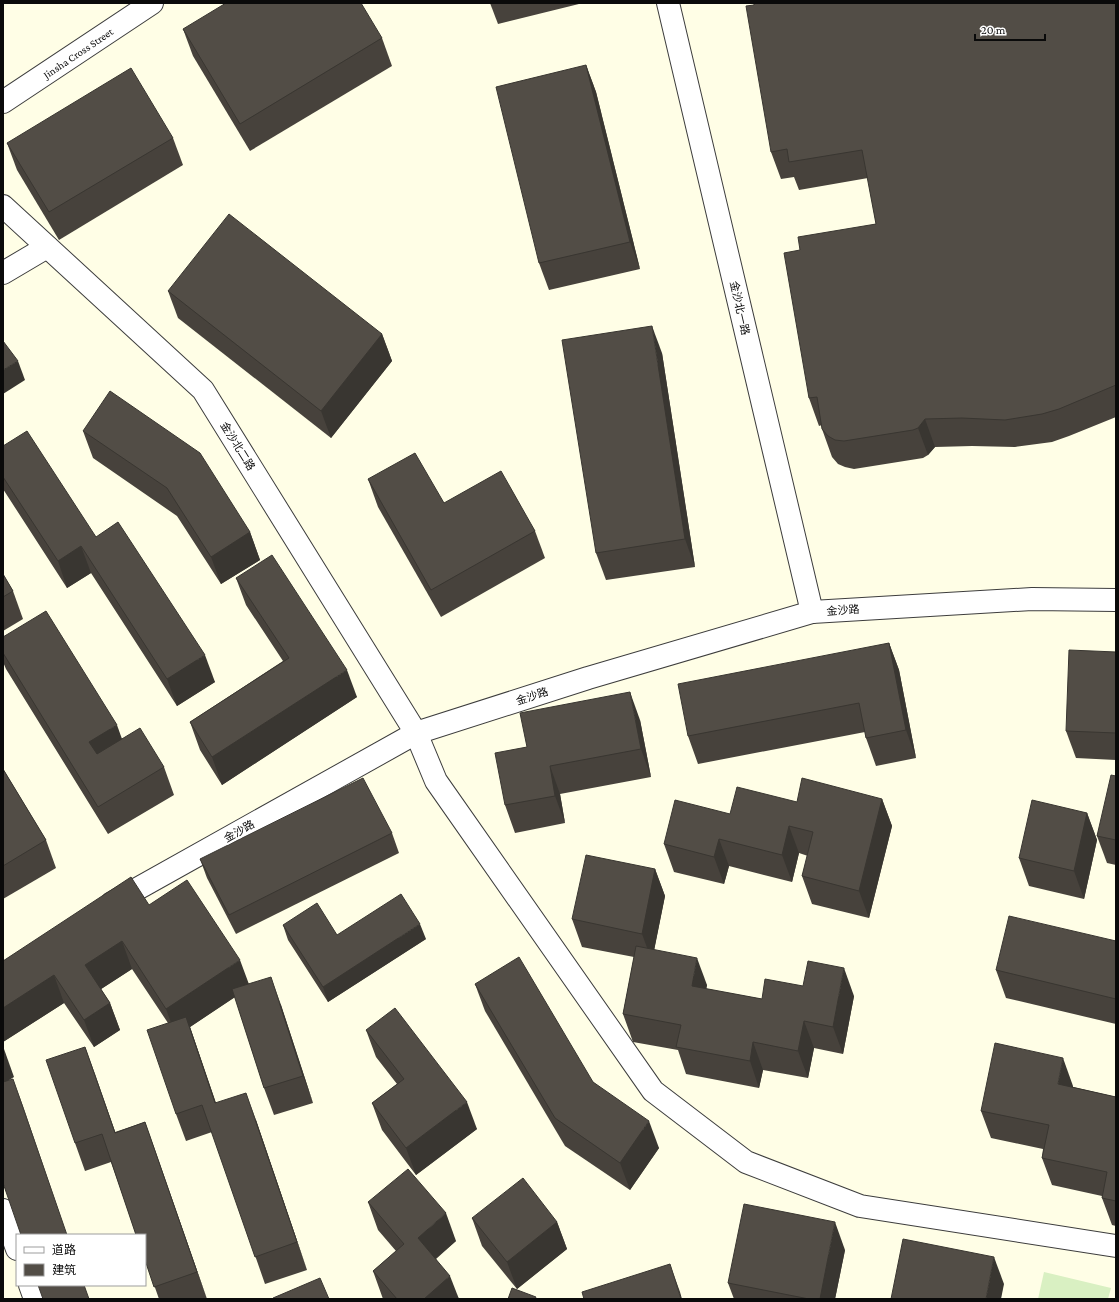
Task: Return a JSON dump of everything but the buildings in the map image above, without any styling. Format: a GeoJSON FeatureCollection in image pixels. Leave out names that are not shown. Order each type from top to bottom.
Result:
{"type":"FeatureCollection","features":[{"type":"Feature","properties":{"kind":"street","name":"Jinsha Cross Street"},"geometry":{"type":"LineString","coordinates":[[3,102],[152,3]]}},
{"type":"Feature","properties":{"kind":"street","name":"金沙北一路"},"geometry":{"type":"LineString","coordinates":[[668,3],[812,612]]}},
{"type":"Feature","properties":{"kind":"street","name":"金沙北二路"},"geometry":{"type":"LineString","coordinates":[[3,206],[203,390],[416,733],[436,781],[653,1091],[746,1162],[860,1206],[1116,1246]]}},
{"type":"Feature","properties":{"kind":"street"},"geometry":{"type":"LineString","coordinates":[[3,274],[47,247]]}},
{"type":"Feature","properties":{"kind":"street","name":"金沙路"},"geometry":{"type":"LineString","coordinates":[[97,912],[416,733],[588,678],[812,612],[1032,599],[1116,600]]}},
{"type":"Feature","properties":{"kind":"street"},"geometry":{"type":"LineString","coordinates":[[3,1210],[16,1246]]}},
{"type":"Feature","properties":{"kind":"street"},"geometry":{"type":"LineString","coordinates":[[30,1286],[35,1299]]}},
{"type":"Feature","properties":{"kind":"green space"},"geometry":{"type":"Polygon","coordinates":[[[1044,1272],[1111,1288],[1108,1299],[1038,1299],[1044,1272]]]}}]}
